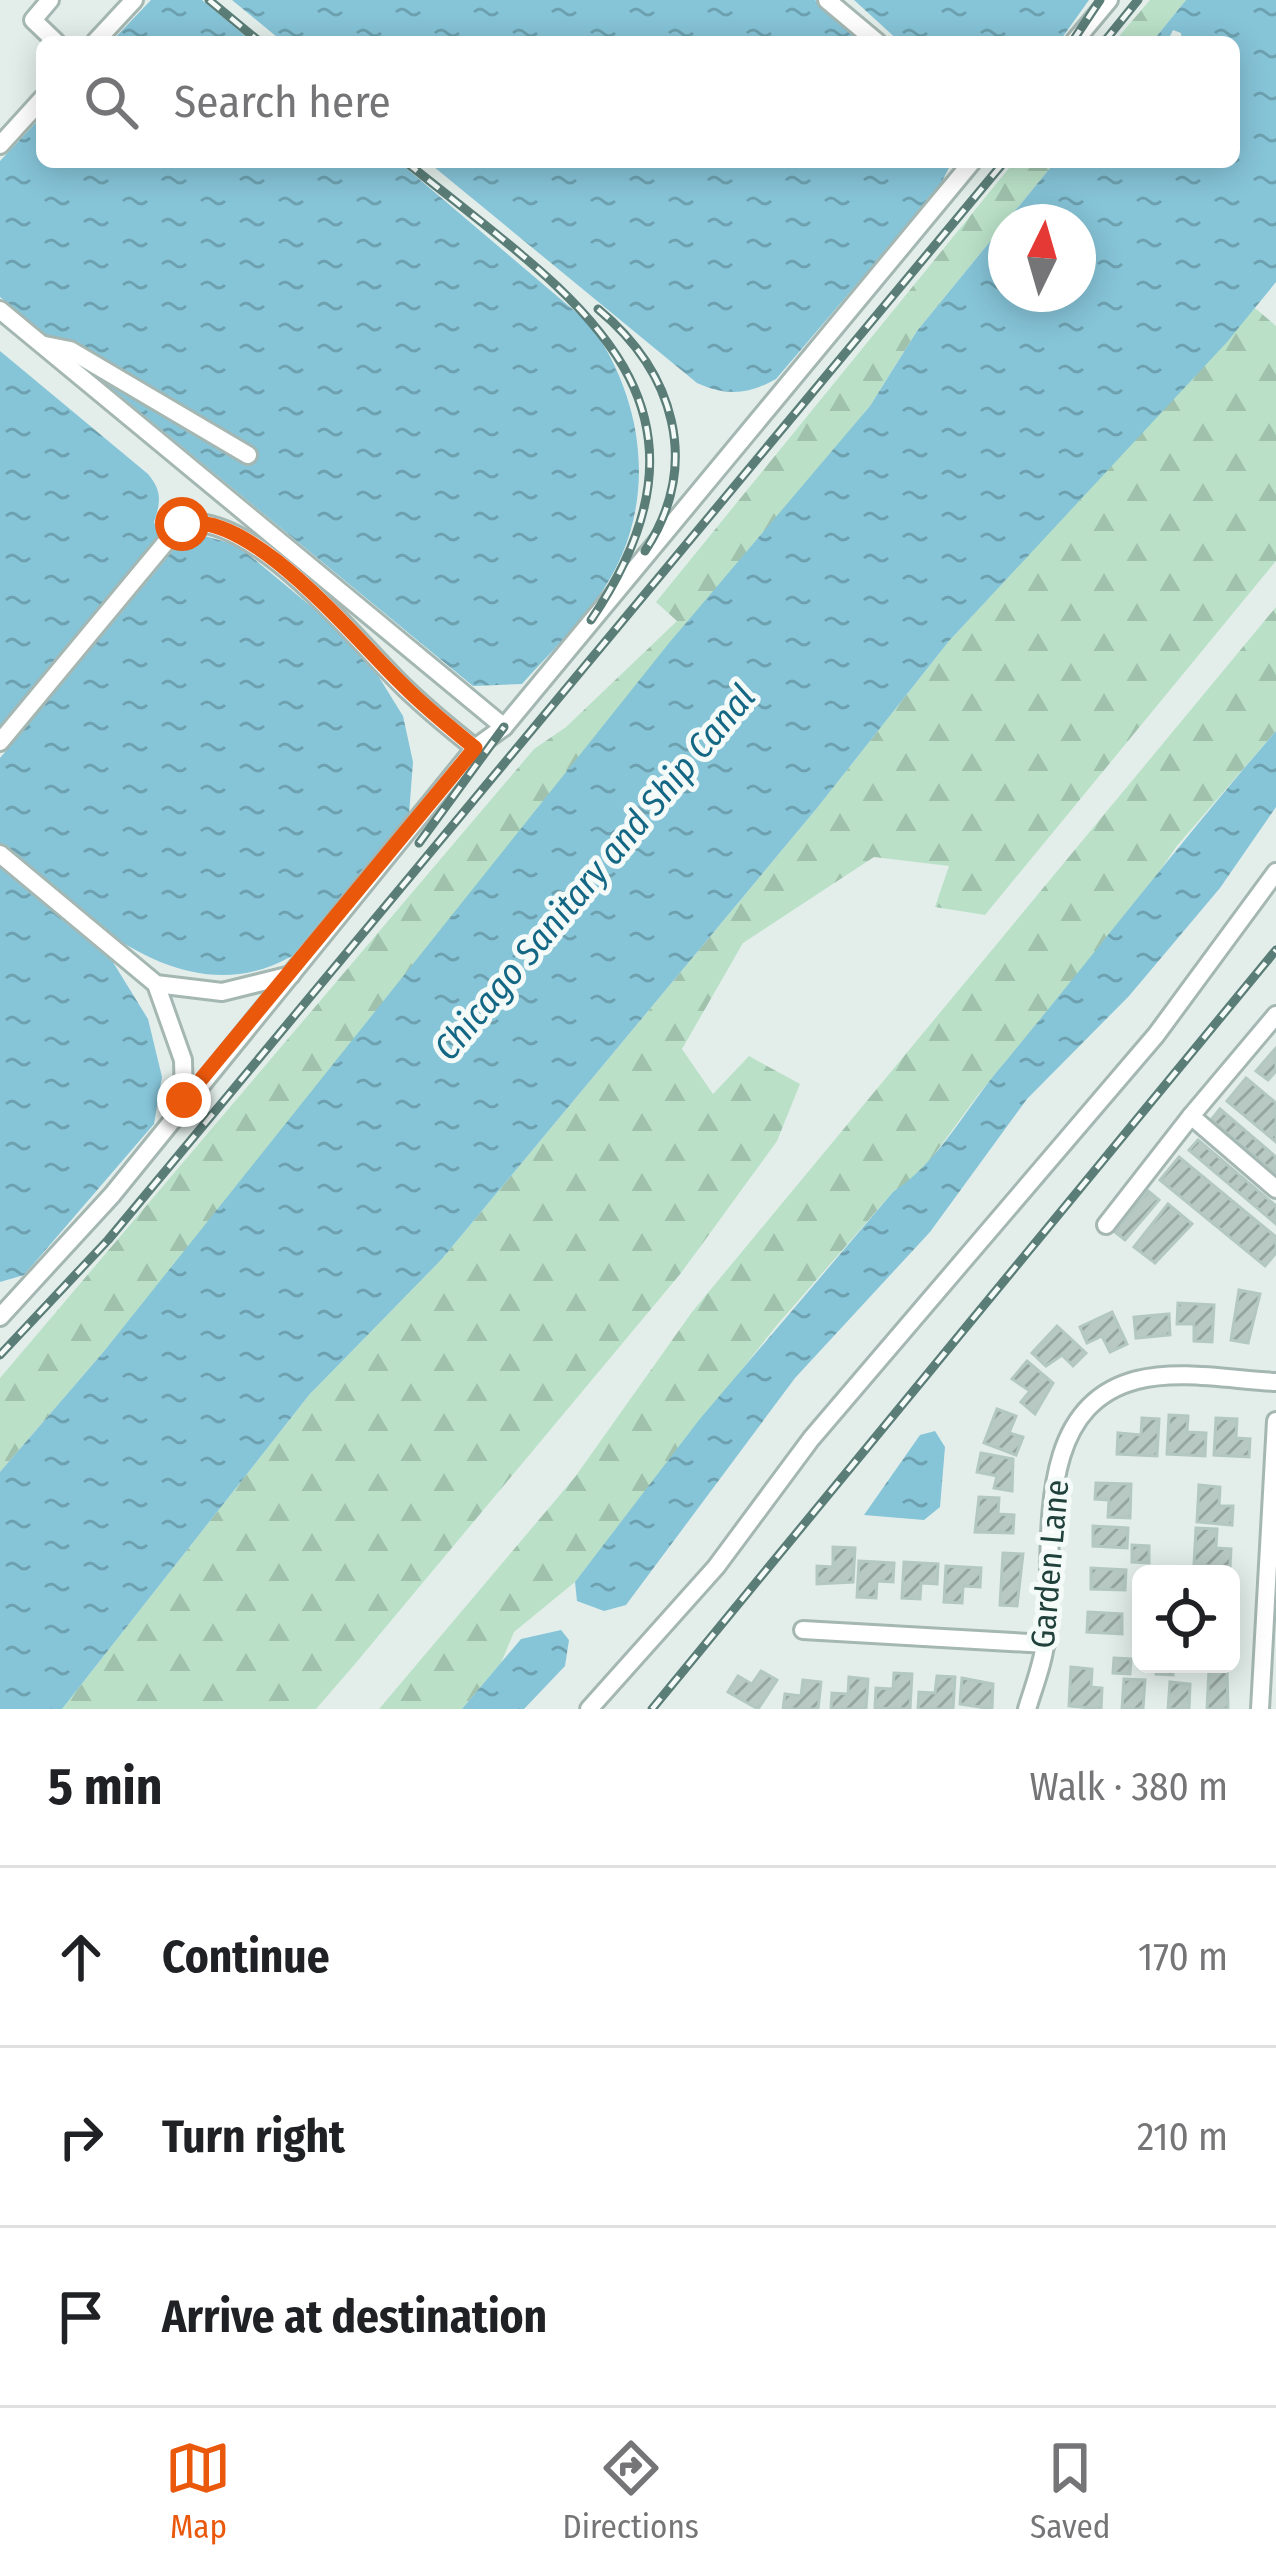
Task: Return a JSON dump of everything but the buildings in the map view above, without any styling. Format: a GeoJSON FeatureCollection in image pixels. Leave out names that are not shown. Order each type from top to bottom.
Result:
{"type":"FeatureCollection","features":[{"type":"Feature","properties":{"kind":"street"},"geometry":{"type":"LineString","coordinates":[[50,0],[33,20],[50,36]]}},
{"type":"Feature","properties":{"kind":"street"},"geometry":{"type":"LineString","coordinates":[[101,36],[134,0]]}},
{"type":"Feature","properties":{"kind":"street"},"geometry":{"type":"LineString","coordinates":[[826,0],[870,36]]}},
{"type":"Feature","properties":{"kind":"street"},"geometry":{"type":"LineString","coordinates":[[1079,36],[1108,0]]}},
{"type":"Feature","properties":{"kind":"street"},"geometry":{"type":"LineString","coordinates":[[0,145],[36,106]]}},
{"type":"Feature","properties":{"kind":"street"},"geometry":{"type":"LineString","coordinates":[[0,1317],[112,1195],[184,1100],[475,748],[504,727],[968,168]]}},
{"type":"Feature","properties":{"kind":"street"},"geometry":{"type":"LineString","coordinates":[[0,310],[504,727]]}},
{"type":"Feature","properties":{"kind":"street"},"geometry":{"type":"LineString","coordinates":[[42,344],[70,350],[248,455]]}},
{"type":"Feature","properties":{"kind":"street"},"geometry":{"type":"LineString","coordinates":[[0,742],[182,524],[200,520],[244,538],[358,635],[402,685],[475,748]]}},
{"type":"Feature","properties":{"kind":"street"},"geometry":{"type":"LineString","coordinates":[[0,854],[156,984],[183,1060],[184,1100]]}},
{"type":"Feature","properties":{"kind":"street"},"geometry":{"type":"LineString","coordinates":[[589,1709],[716,1567],[811,1439],[1156,1035],[1276,872]]}},
{"type":"Feature","properties":{"kind":"street"},"geometry":{"type":"LineString","coordinates":[[156,984],[222,992],[291,975]]}},
{"type":"Feature","properties":{"kind":"street"},"geometry":{"type":"LineString","coordinates":[[1106,1226],[1276,1015]]}},
{"type":"Feature","properties":{"kind":"street"},"geometry":{"type":"LineString","coordinates":[[1191,1116],[1276,1189]]}},
{"type":"Feature","properties":{"kind":"street","name":"Garden Lane"},"geometry":{"type":"LineString","coordinates":[[1027,1709],[1046,1644],[1057,1469],[1069,1432],[1085,1410],[1111,1389],[1144,1378],[1276,1382]]}},
{"type":"Feature","properties":{"kind":"street"},"geometry":{"type":"LineString","coordinates":[[1260,1709],[1276,1421]]}},
{"type":"Feature","properties":{"kind":"street"},"geometry":{"type":"LineString","coordinates":[[803,1630],[1046,1644]]}},
{"type":"Feature","properties":{"kind":"green space"},"geometry":{"type":"Polygon","coordinates":[[[1150,0],[1186,0],[1157,36],[1119,36],[1150,0]]]}},
{"type":"Feature","properties":{"kind":"green space"},"geometry":{"type":"Polygon","coordinates":[[[1009,168],[1050,168],[1021,204],[988,204],[988,244],[917,331],[870,406],[105,1350],[0,1472],[0,1378],[534,749],[566,727],[677,621],[656,602],[1009,168]]]}},
{"type":"Feature","properties":{"kind":"green space"},"geometry":{"type":"Polygon","coordinates":[[[1255,308],[1276,326],[1276,561],[985,915],[935,907],[949,866],[874,857],[743,943],[682,1049],[713,1094],[749,1056],[800,1084],[777,1141],[681,1273],[355,1664],[316,1709],[62,1709],[309,1395],[441,1260],[817,808],[949,641],[1255,308]]]}},
{"type":"Feature","properties":{"kind":"green space"},"geometry":{"type":"Polygon","coordinates":[[[1276,607],[1276,731],[1176,847],[1146,892],[978,1095],[920,1174],[893,1192],[777,1325],[575,1582],[514,1632],[501,1663],[462,1709],[379,1709],[575,1477],[692,1312],[1276,607]]]}},
{"type":"Feature","properties":{"kind":"water"},"geometry":{"type":"Polygon","coordinates":[[[151,0],[202,0],[246,36],[117,36],[151,0]]]}},
{"type":"Feature","properties":{"kind":"water"},"geometry":{"type":"Polygon","coordinates":[[[232,0],[815,0],[859,36],[276,36],[232,0]]]}},
{"type":"Feature","properties":{"kind":"water"},"geometry":{"type":"Polygon","coordinates":[[[854,0],[1089,0],[1063,36],[893,36],[854,0]]]}},
{"type":"Feature","properties":{"kind":"water","name":"Chicago Sanitary and Ship Canal"},"geometry":{"type":"Polygon","coordinates":[[[1186,0],[1276,0],[1276,282],[1227,342],[949,641],[817,808],[441,1260],[309,1395],[62,1709],[0,1709],[0,1472],[105,1350],[669,643],[870,406],[917,331],[988,244],[988,312],[1096,312],[1096,204],[1021,204],[1050,168],[1240,168],[1240,36],[1181,36],[1173,30],[1170,36],[1157,36],[1186,0]]]}},
{"type":"Feature","properties":{"kind":"water"},"geometry":{"type":"Polygon","coordinates":[[[36,122],[36,168],[406,168],[590,324],[625,390],[639,461],[637,497],[630,533],[596,600],[522,684],[473,686],[0,297],[0,161],[36,122]]]}},
{"type":"Feature","properties":{"kind":"water"},"geometry":{"type":"Polygon","coordinates":[[[435,168],[949,168],[938,189],[776,379],[737,392],[697,383],[435,168]]]}},
{"type":"Feature","properties":{"kind":"water"},"geometry":{"type":"Polygon","coordinates":[[[0,351],[148,474],[159,496],[154,522],[159,535],[0,727],[0,351]]]}},
{"type":"Feature","properties":{"kind":"water"},"geometry":{"type":"Polygon","coordinates":[[[188,536],[237,545],[361,648],[403,716],[413,762],[409,814],[292,956],[251,972],[211,975],[172,966],[134,949],[63,900],[0,847],[0,758],[175,548],[188,536]]]}},
{"type":"Feature","properties":{"kind":"water"},"geometry":{"type":"Polygon","coordinates":[[[1276,731],[1276,807],[1220,888],[1129,996],[1027,1099],[930,1232],[795,1378],[626,1605],[604,1611],[577,1601],[575,1582],[699,1420],[893,1192],[936,1153],[995,1074],[1276,731]]]}},
{"type":"Feature","properties":{"kind":"water"},"geometry":{"type":"Polygon","coordinates":[[[0,866],[111,959],[148,1019],[162,1077],[154,1124],[24,1275],[0,1282],[0,866]]]}},
{"type":"Feature","properties":{"kind":"water"},"geometry":{"type":"Polygon","coordinates":[[[935,1431],[945,1447],[940,1507],[924,1520],[864,1515],[920,1435],[935,1431]]]}},
{"type":"Feature","properties":{"kind":"water"},"geometry":{"type":"Polygon","coordinates":[[[561,1630],[569,1640],[565,1666],[524,1709],[462,1709],[521,1639],[561,1630]]]}},
{"type":"Feature","properties":{"kind":"railway"},"geometry":{"type":"LineString","coordinates":[[209,0],[253,36]]}},
{"type":"Feature","properties":{"kind":"railway"},"geometry":{"type":"LineString","coordinates":[[1076,36],[1100,0]]}},
{"type":"Feature","properties":{"kind":"railway"},"geometry":{"type":"LineString","coordinates":[[1109,36],[1138,0]]}},
{"type":"Feature","properties":{"kind":"railway"},"geometry":{"type":"LineString","coordinates":[[414,168],[525,257],[576,305],[617,356],[642,411],[649,472],[634,541],[591,620]]}},
{"type":"Feature","properties":{"kind":"railway"},"geometry":{"type":"LineString","coordinates":[[0,1355],[108,1240],[999,168]]}},
{"type":"Feature","properties":{"kind":"railway"},"geometry":{"type":"LineString","coordinates":[[598,309],[645,361],[671,421],[672,485],[645,551]]}},
{"type":"Feature","properties":{"kind":"railway"},"geometry":{"type":"LineString","coordinates":[[419,843],[504,727]]}},
{"type":"Feature","properties":{"kind":"railway"},"geometry":{"type":"LineString","coordinates":[[652,1709],[1276,950]]}},
{"type":"Feature","properties":{"kind":"route"},"geometry":{"type":"LineString","coordinates":[[182,524],[200,520],[244,538],[358,635],[402,685],[475,748],[184,1100]]}}]}
